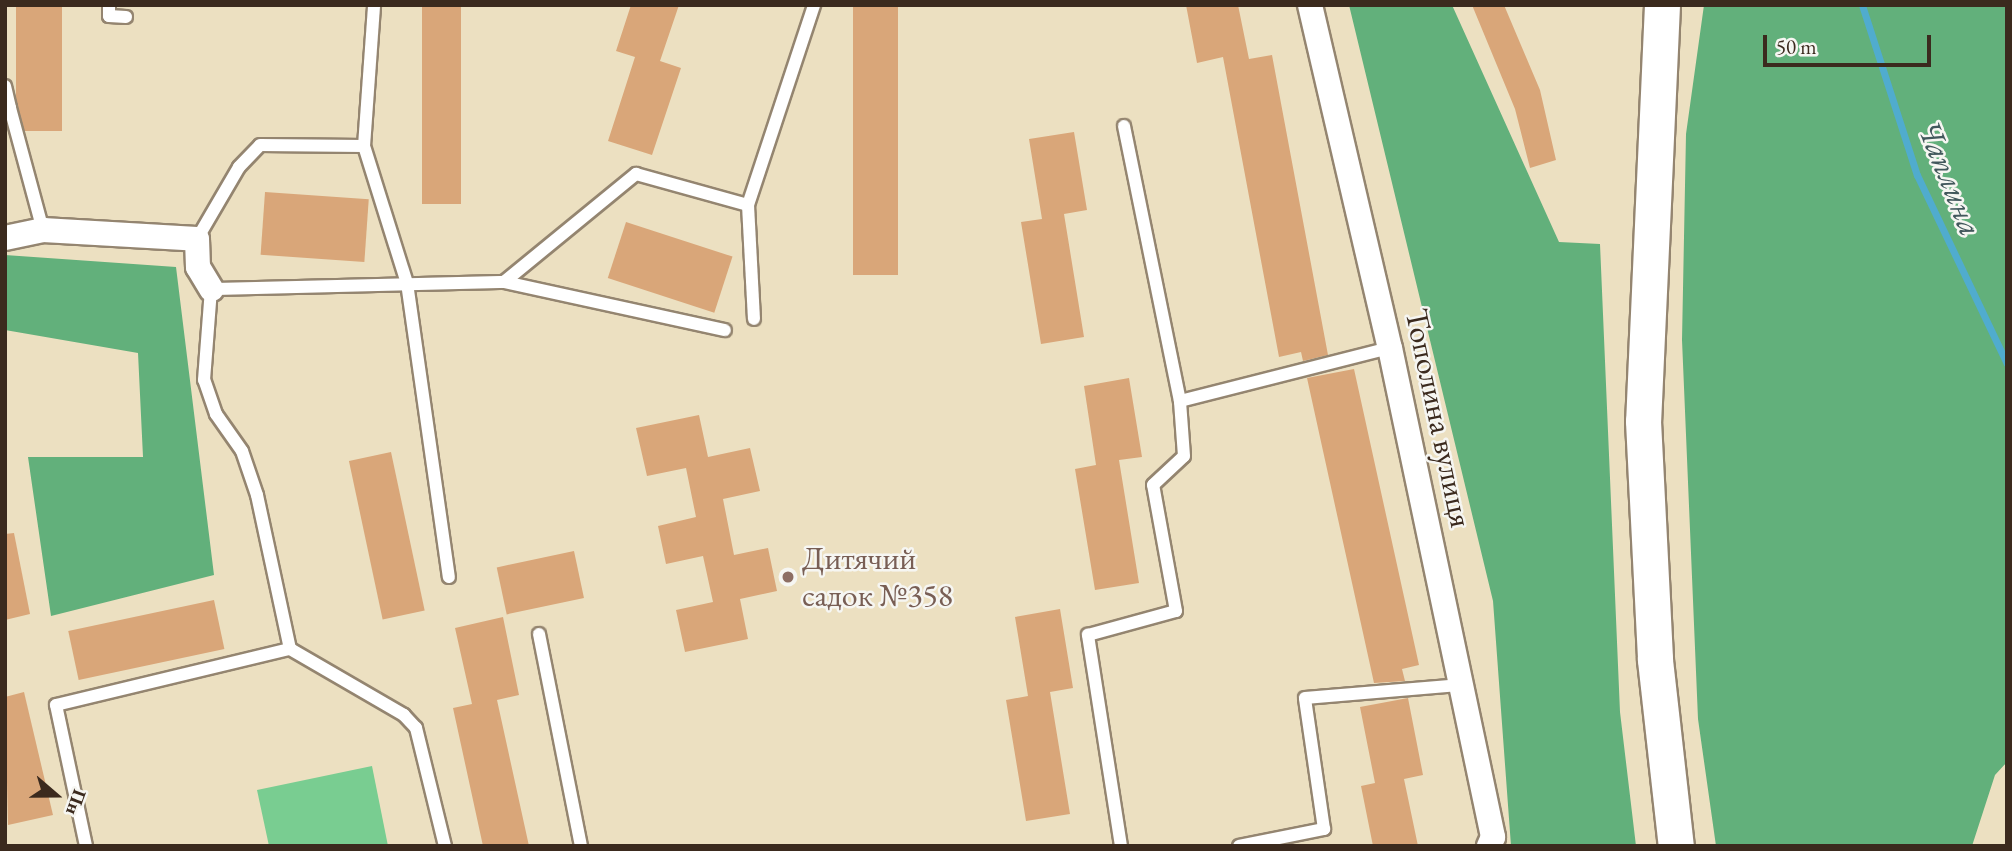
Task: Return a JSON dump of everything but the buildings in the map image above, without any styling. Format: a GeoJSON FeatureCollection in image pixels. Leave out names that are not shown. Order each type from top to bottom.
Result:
{"type":"FeatureCollection","features":[{"type":"Feature","properties":{"kind":"main road"},"geometry":{"type":"LineString","coordinates":[[1662,5],[1643,421],[1656,660],[1675,846]]}},
{"type":"Feature","properties":{"kind":"street","name":"Тополина вулиця"},"geometry":{"type":"LineString","coordinates":[[1310,5],[1390,348],[1493,837],[1489,846]]}},
{"type":"Feature","properties":{"kind":"street"},"geometry":{"type":"LineString","coordinates":[[5,238],[43,230],[197,239],[198,267],[211,289]]}},
{"type":"Feature","properties":{"kind":"lane"},"geometry":{"type":"LineString","coordinates":[[109,5],[109,16],[126,17]]}},
{"type":"Feature","properties":{"kind":"lane"},"geometry":{"type":"LineString","coordinates":[[374,5],[365,146],[407,283],[449,577]]}},
{"type":"Feature","properties":{"kind":"lane"},"geometry":{"type":"LineString","coordinates":[[754,318],[748,205],[814,5]]}},
{"type":"Feature","properties":{"kind":"lane"},"geometry":{"type":"LineString","coordinates":[[5,86],[8,108],[43,230]]}},
{"type":"Feature","properties":{"kind":"lane"},"geometry":{"type":"LineString","coordinates":[[1121,846],[1088,635],[1176,611],[1153,485],[1184,456],[1181,401],[1124,126]]}},
{"type":"Feature","properties":{"kind":"lane"},"geometry":{"type":"LineString","coordinates":[[197,239],[239,167],[260,145],[365,146]]}},
{"type":"Feature","properties":{"kind":"lane"},"geometry":{"type":"LineString","coordinates":[[505,282],[636,174],[748,205]]}},
{"type":"Feature","properties":{"kind":"lane"},"geometry":{"type":"LineString","coordinates":[[290,649],[257,495],[242,451],[216,414],[204,380],[211,289],[505,282],[724,330]]}},
{"type":"Feature","properties":{"kind":"lane"},"geometry":{"type":"LineString","coordinates":[[1181,401],[1390,348]]}},
{"type":"Feature","properties":{"kind":"lane"},"geometry":{"type":"LineString","coordinates":[[539,634],[581,846]]}},
{"type":"Feature","properties":{"kind":"lane"},"geometry":{"type":"LineString","coordinates":[[86,846],[56,705],[290,649],[404,715],[416,728],[445,846]]}},
{"type":"Feature","properties":{"kind":"lane"},"geometry":{"type":"LineString","coordinates":[[1239,846],[1324,829],[1305,698],[1461,685]]}},
{"type":"Feature","properties":{"kind":"green space"},"geometry":{"type":"Polygon","coordinates":[[[1349,5],[1452,5],[1559,242],[1600,244],[1620,712],[1636,846],[1511,846],[1493,601],[1349,5]]]}},
{"type":"Feature","properties":{"kind":"green space"},"geometry":{"type":"Polygon","coordinates":[[[1704,5],[2007,5],[2007,762],[1995,775],[1972,846],[1716,846],[1698,719],[1682,340],[1686,134],[1704,5]]]}},
{"type":"Feature","properties":{"kind":"green space"},"geometry":{"type":"Polygon","coordinates":[[[5,255],[176,267],[214,575],[51,616],[28,457],[143,457],[138,353],[5,330],[5,255]]]}},
{"type":"Feature","properties":{"kind":"green space"},"geometry":{"type":"Polygon","coordinates":[[[372,766],[388,846],[269,846],[257,790],[372,766]]]}},
{"type":"Feature","properties":{"kind":"waterway","name":"Чаплина"},"geometry":{"type":"LineString","coordinates":[[1862,5],[1917,175],[2007,364]]}},
{"type":"Feature","properties":{"kind":"place","name":"Дитячий садок №358"},"geometry":{"type":"Point","coordinates":[788,577]}}]}
